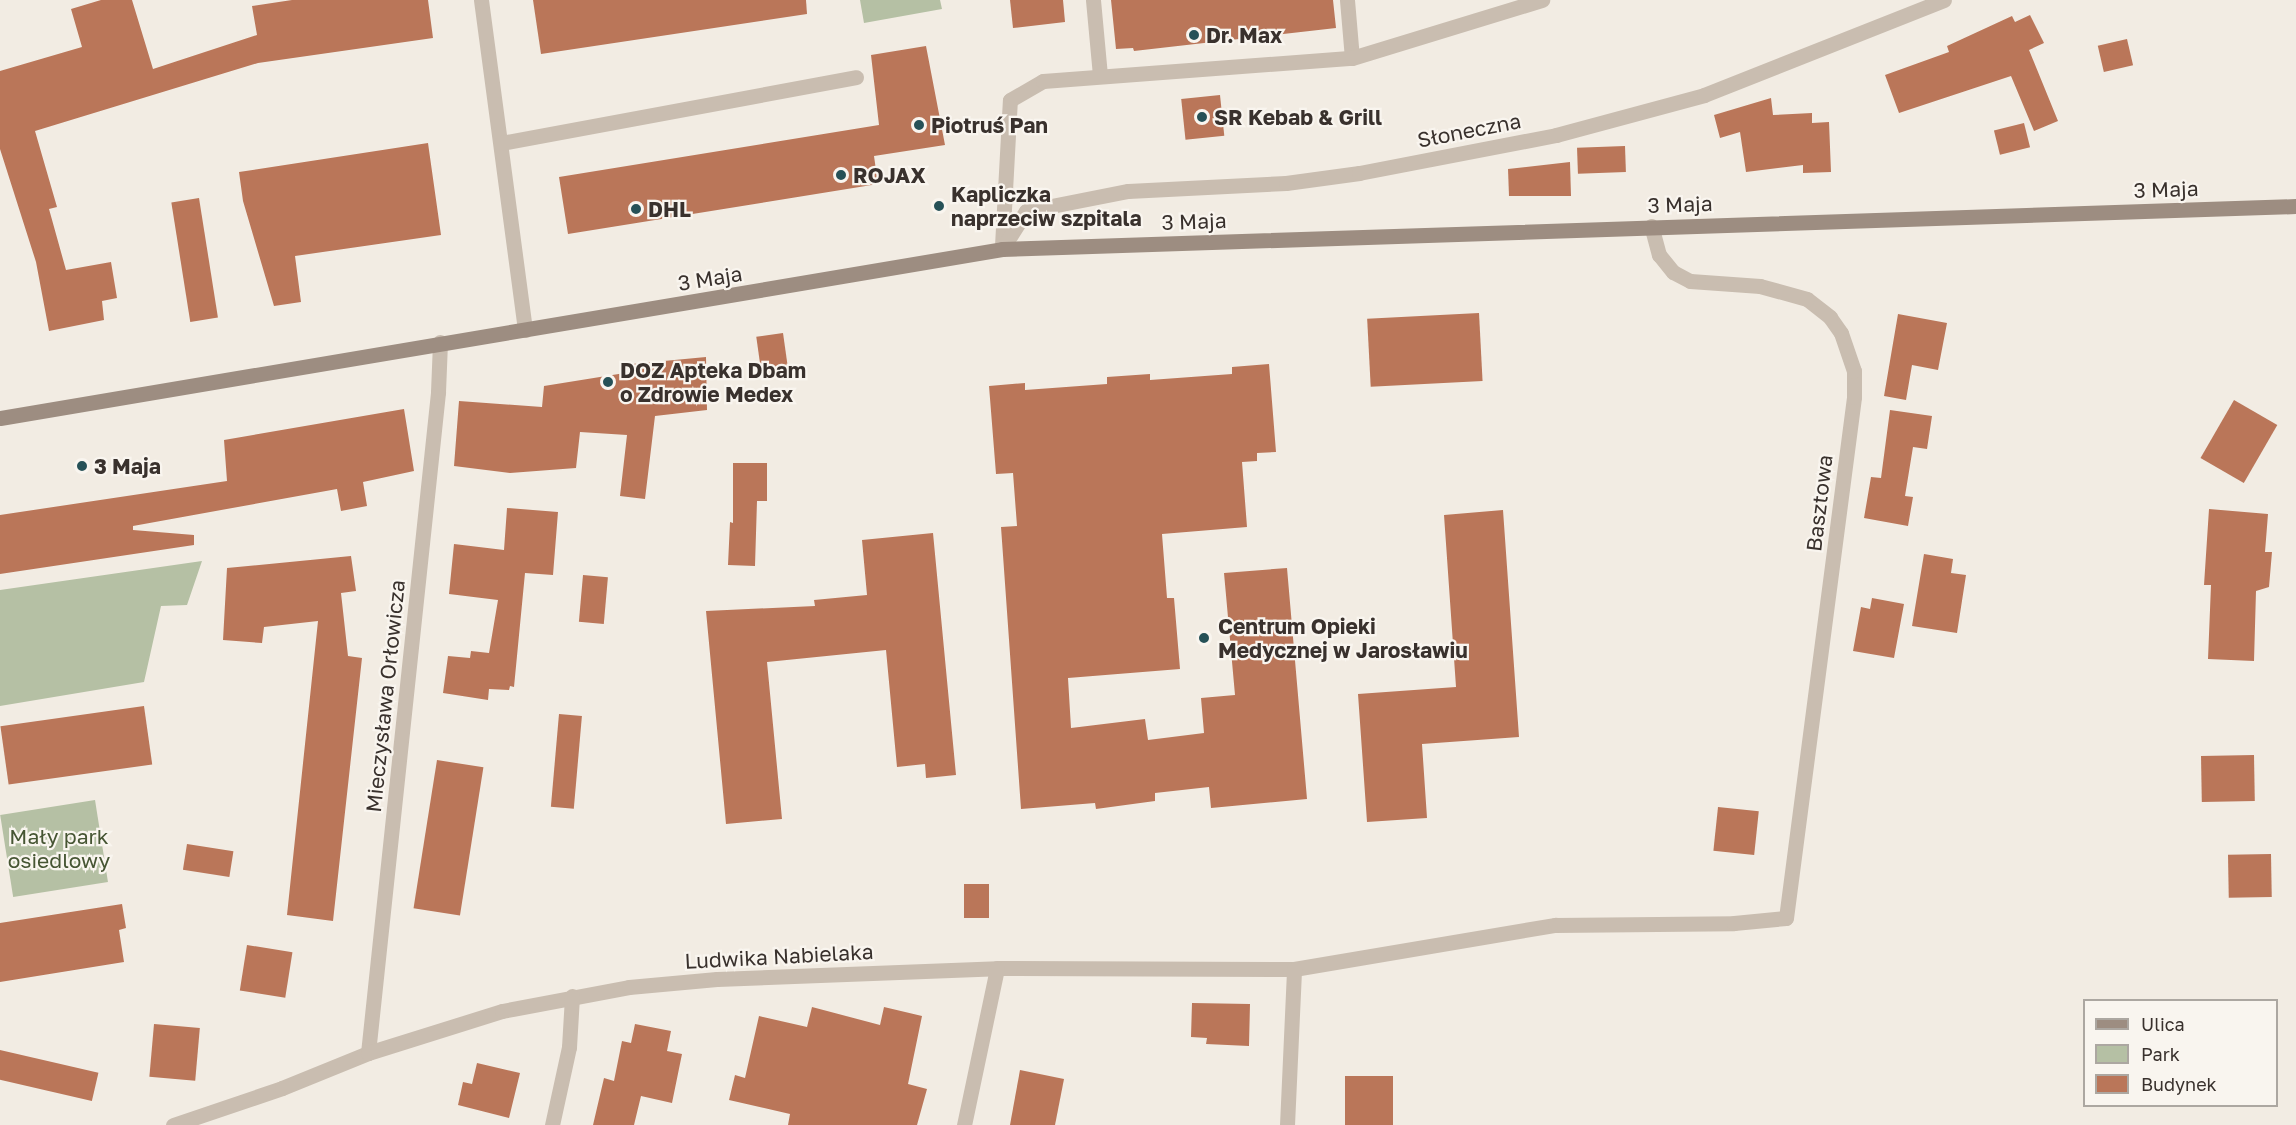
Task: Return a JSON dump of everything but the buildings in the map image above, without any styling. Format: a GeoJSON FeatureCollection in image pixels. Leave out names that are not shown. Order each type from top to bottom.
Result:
{"type":"FeatureCollection","features":[{"type":"Feature","properties":{"kind":"street"},"geometry":{"type":"LineString","coordinates":[[481,0],[525,330]]}},
{"type":"Feature","properties":{"kind":"street"},"geometry":{"type":"LineString","coordinates":[[1093,0],[1101,76]]}},
{"type":"Feature","properties":{"kind":"street"},"geometry":{"type":"LineString","coordinates":[[1347,0],[1352,58]]}},
{"type":"Feature","properties":{"kind":"street"},"geometry":{"type":"LineString","coordinates":[[1002,249],[1010,100],[1043,81],[1352,58],[1542,0]]}},
{"type":"Feature","properties":{"kind":"street","name":"Słoneczna"},"geometry":{"type":"LineString","coordinates":[[1002,249],[1026,212],[1037,209],[1128,191],[1307,180],[1556,135],[1704,95],[1944,0]]}},
{"type":"Feature","properties":{"kind":"street"},"geometry":{"type":"LineString","coordinates":[[501,143],[856,77]]}},
{"type":"Feature","properties":{"kind":"street","name":"3 Maja"},"geometry":{"type":"LineString","coordinates":[[0,418],[1002,249],[2296,206]]}},
{"type":"Feature","properties":{"kind":"street","name":"Basztowa"},"geometry":{"type":"LineString","coordinates":[[1651,226],[1659,255],[1673,272],[1690,281],[1760,285],[1807,299],[1830,316],[1841,333],[1854,371],[1854,397],[1786,918]]}},
{"type":"Feature","properties":{"kind":"street","name":"Mieczysława Orłowicza"},"geometry":{"type":"LineString","coordinates":[[368,1053],[438,392],[440,342]]}},
{"type":"Feature","properties":{"kind":"street","name":"Ludwika Nabielaka"},"geometry":{"type":"LineString","coordinates":[[173,1125],[282,1088],[368,1053],[502,1011],[572,996],[717,979],[997,968],[1294,969],[1555,925],[1734,923],[1786,918]]}},
{"type":"Feature","properties":{"kind":"street"},"geometry":{"type":"LineString","coordinates":[[964,1125],[997,968]]}},
{"type":"Feature","properties":{"kind":"street"},"geometry":{"type":"LineString","coordinates":[[1287,1125],[1294,969]]}},
{"type":"Feature","properties":{"kind":"street"},"geometry":{"type":"LineString","coordinates":[[552,1125],[569,1047],[572,996]]}},
{"type":"Feature","properties":{"kind":"green space"},"geometry":{"type":"Polygon","coordinates":[[[860,0],[940,0],[942,9],[864,23],[860,0]]]}},
{"type":"Feature","properties":{"kind":"green space"},"geometry":{"type":"Polygon","coordinates":[[[202,561],[187,605],[161,606],[144,682],[0,706],[0,590],[202,561]]]}},
{"type":"Feature","properties":{"kind":"green space","name":"Mały park osiedlowy"},"geometry":{"type":"Polygon","coordinates":[[[95,800],[108,882],[13,897],[0,815],[95,800]]]}},
{"type":"Feature","properties":{"kind":"place","name":"Dr. Max"},"geometry":{"type":"Point","coordinates":[1194,35]}},
{"type":"Feature","properties":{"kind":"place","name":"SR Kebab & Grill"},"geometry":{"type":"Point","coordinates":[1202,117]}},
{"type":"Feature","properties":{"kind":"place","name":"Piotruś Pan"},"geometry":{"type":"Point","coordinates":[919,125]}},
{"type":"Feature","properties":{"kind":"place","name":"ROJAX"},"geometry":{"type":"Point","coordinates":[841,175]}},
{"type":"Feature","properties":{"kind":"place","name":"Kapliczka naprzeciw szpitala"},"geometry":{"type":"Point","coordinates":[939,206]}},
{"type":"Feature","properties":{"kind":"place","name":"DHL"},"geometry":{"type":"Point","coordinates":[636,209]}},
{"type":"Feature","properties":{"kind":"place","name":"DOZ Apteka Dbam o Zdrowie Medex"},"geometry":{"type":"Point","coordinates":[608,382]}},
{"type":"Feature","properties":{"kind":"place","name":"3 Maja"},"geometry":{"type":"Point","coordinates":[82,466]}},
{"type":"Feature","properties":{"kind":"place","name":"Centrum Opieki Medycznej w Jarosławiu"},"geometry":{"type":"Point","coordinates":[1204,638]}}]}
